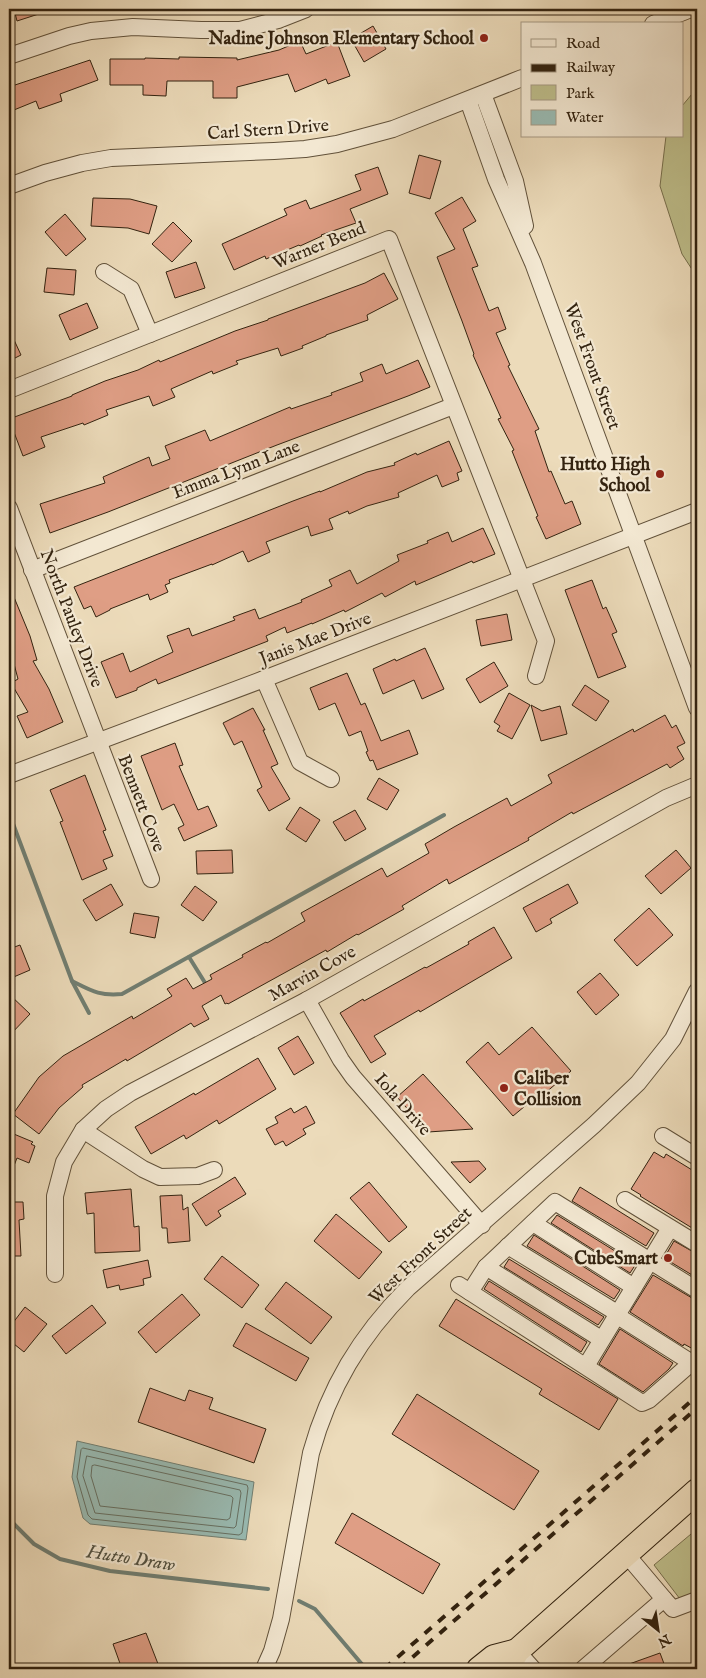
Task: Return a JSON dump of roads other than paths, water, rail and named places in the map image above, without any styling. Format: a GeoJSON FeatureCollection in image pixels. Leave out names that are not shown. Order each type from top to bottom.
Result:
{"type":"FeatureCollection","features":[{"type":"Feature","properties":{"kind":"highway"},"geometry":{"type":"LineString","coordinates":[[479,1669],[494,1657],[512,1660],[626,1554],[697,1492]]}},
{"type":"Feature","properties":{"kind":"street"},"geometry":{"type":"LineString","coordinates":[[9,56],[69,36],[91,31],[133,27],[240,30],[278,20],[306,9]]}},
{"type":"Feature","properties":{"kind":"street"},"geometry":{"type":"LineString","coordinates":[[658,22],[691,9]]}},
{"type":"Feature","properties":{"kind":"street","name":"Carl Stern Drive"},"geometry":{"type":"LineString","coordinates":[[9,186],[72,166],[111,158],[274,151],[337,144],[393,129],[521,78]]}},
{"type":"Feature","properties":{"kind":"street","name":"West Front Street"},"geometry":{"type":"LineString","coordinates":[[484,94],[515,181],[533,262]]}},
{"type":"Feature","properties":{"kind":"street","name":"West Front Street"},"geometry":{"type":"LineString","coordinates":[[468,100],[496,179],[533,262],[697,708]]}},
{"type":"Feature","properties":{"kind":"street","name":"Warner Bend"},"geometry":{"type":"LineString","coordinates":[[9,390],[389,239],[546,641],[536,676]]}},
{"type":"Feature","properties":{"kind":"street"},"geometry":{"type":"LineString","coordinates":[[104,272],[131,289],[150,334]]}},
{"type":"Feature","properties":{"kind":"street","name":"Emma Lynn Lane"},"geometry":{"type":"LineString","coordinates":[[32,570],[453,406]]}},
{"type":"Feature","properties":{"kind":"street","name":"North Pauley Drive"},"geometry":{"type":"LineString","coordinates":[[9,508],[97,742]]}},
{"type":"Feature","properties":{"kind":"street","name":"Janis Mae Drive"},"geometry":{"type":"LineString","coordinates":[[9,775],[264,679],[697,511]]}},
{"type":"Feature","properties":{"kind":"street"},"geometry":{"type":"LineString","coordinates":[[264,679],[300,762],[331,779]]}},
{"type":"Feature","properties":{"kind":"street","name":"Bennett Cove"},"geometry":{"type":"LineString","coordinates":[[97,742],[150,879]]}},
{"type":"Feature","properties":{"kind":"street","name":"Marvin Cove"},"geometry":{"type":"LineString","coordinates":[[55,1274],[55,1196],[64,1162],[83,1130],[106,1110],[130,1093],[307,1000],[666,798],[697,785]]}},
{"type":"Feature","properties":{"kind":"street","name":"West Front Street"},"geometry":{"type":"LineString","coordinates":[[264,1669],[272,1651],[281,1619],[311,1453],[329,1398],[346,1365],[388,1308],[408,1288],[616,1106],[638,1083],[672,1039],[697,991]]}},
{"type":"Feature","properties":{"kind":"street","name":"Iola Drive"},"geometry":{"type":"LineString","coordinates":[[307,1000],[337,1054],[353,1077],[482,1225]]}},
{"type":"Feature","properties":{"kind":"street"},"geometry":{"type":"LineString","coordinates":[[83,1130],[143,1169],[160,1177],[198,1176],[214,1170]]}},
{"type":"Feature","properties":{"kind":"street"},"geometry":{"type":"LineString","coordinates":[[663,1136],[697,1157]]}},
{"type":"Feature","properties":{"kind":"street"},"geometry":{"type":"LineString","coordinates":[[624,1200],[697,1244]]}},
{"type":"Feature","properties":{"kind":"street"},"geometry":{"type":"LineString","coordinates":[[508,1246],[694,1361],[649,1400],[642,1403],[465,1288],[508,1246],[556,1202],[697,1290]]}},
{"type":"Feature","properties":{"kind":"street"},"geometry":{"type":"LineString","coordinates":[[533,1223],[634,1286]]}},
{"type":"Feature","properties":{"kind":"street"},"geometry":{"type":"LineString","coordinates":[[586,1366],[670,1228]]}},
{"type":"Feature","properties":{"kind":"street"},"geometry":{"type":"LineString","coordinates":[[486,1267],[601,1339]]}},
{"type":"Feature","properties":{"kind":"street"},"geometry":{"type":"LineString","coordinates":[[626,1554],[673,1609],[697,1600]]}},
{"type":"Feature","properties":{"kind":"street"},"geometry":{"type":"LineString","coordinates":[[582,1669],[664,1599]]}},
{"type":"Feature","properties":{"kind":"street"},"geometry":{"type":"LineString","coordinates":[[512,1660],[533,1669]]}},
{"type":"Feature","properties":{"kind":"water"},"geometry":{"type":"Polygon","coordinates":[[[77,1441],[254,1482],[246,1540],[90,1524],[83,1518],[72,1477],[77,1441]]]}},
{"type":"Feature","properties":{"kind":"waterway"},"geometry":{"type":"LineString","coordinates":[[9,813],[72,981],[89,1013]]}},
{"type":"Feature","properties":{"kind":"waterway"},"geometry":{"type":"LineString","coordinates":[[72,981],[96,992],[122,994],[444,815]]}},
{"type":"Feature","properties":{"kind":"waterway"},"geometry":{"type":"LineString","coordinates":[[189,957],[207,986]]}},
{"type":"Feature","properties":{"kind":"waterway","name":"Hutto Draw"},"geometry":{"type":"LineString","coordinates":[[9,1514],[12,1522],[34,1544],[60,1559],[110,1571],[268,1589]]}},
{"type":"Feature","properties":{"kind":"waterway","name":"Hutto Draw"},"geometry":{"type":"LineString","coordinates":[[299,1601],[315,1609],[366,1669]]}},
{"type":"Feature","properties":{"kind":"railway"},"geometry":{"type":"LineString","coordinates":[[384,1669],[697,1396]]}},
{"type":"Feature","properties":{"kind":"railway"},"geometry":{"type":"LineString","coordinates":[[399,1669],[697,1408]]}},
{"type":"Feature","properties":{"kind":"place","name":"Nadine Johnson Elementary School"},"geometry":{"type":"Point","coordinates":[484,38]}},
{"type":"Feature","properties":{"kind":"place","name":"Hutto High School"},"geometry":{"type":"Point","coordinates":[660,474]}},
{"type":"Feature","properties":{"kind":"place","name":"Caliber Collision"},"geometry":{"type":"Point","coordinates":[504,1088]}},
{"type":"Feature","properties":{"kind":"place","name":"CubeSmart"},"geometry":{"type":"Point","coordinates":[668,1258]}}]}
